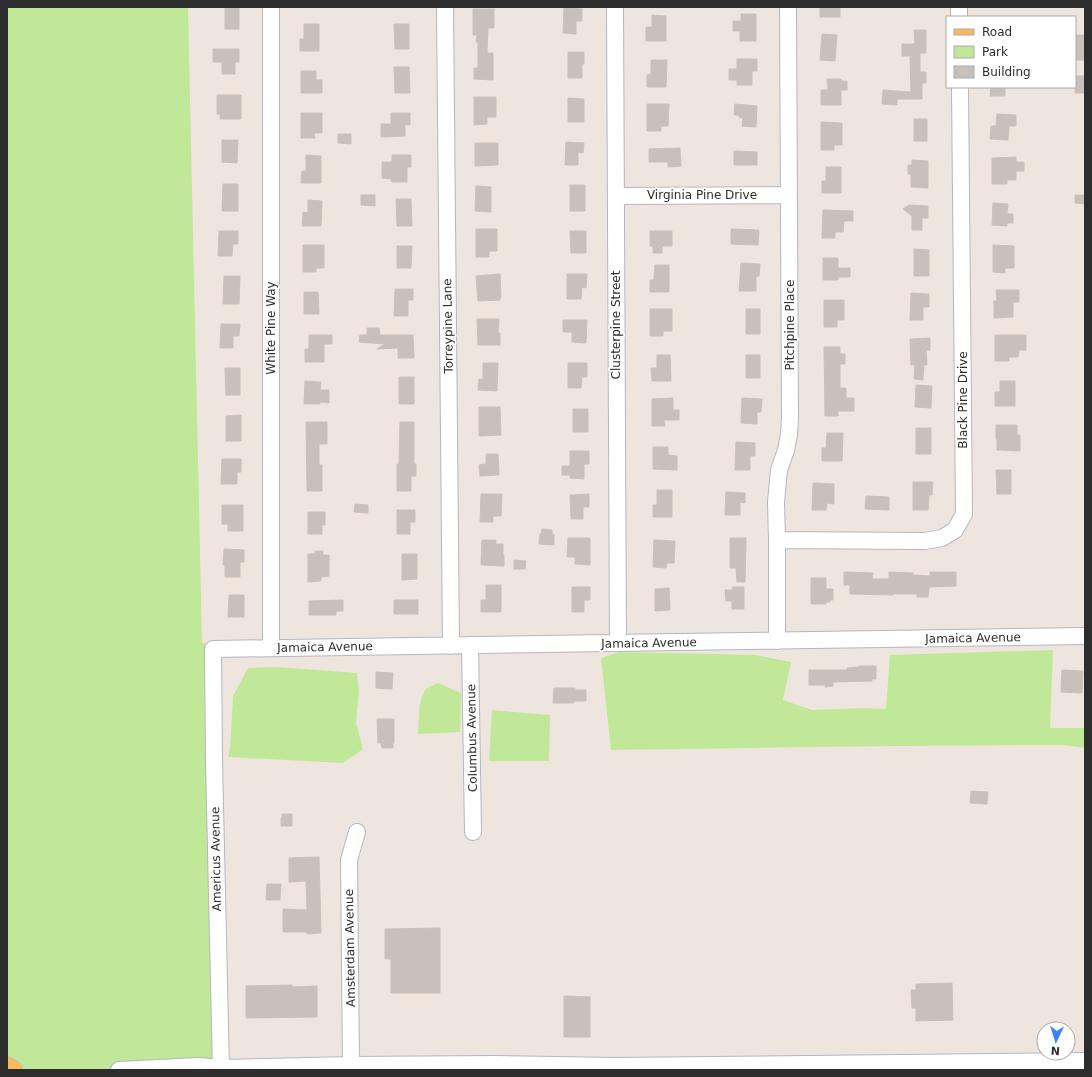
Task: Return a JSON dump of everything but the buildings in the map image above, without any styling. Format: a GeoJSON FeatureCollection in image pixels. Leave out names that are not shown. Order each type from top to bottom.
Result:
{"type":"FeatureCollection","features":[{"type":"Feature","properties":{"kind":"main road"},"geometry":{"type":"LineString","coordinates":[[7,1067],[12,1070]]}},
{"type":"Feature","properties":{"kind":"street","name":"White Pine Way"},"geometry":{"type":"LineString","coordinates":[[271,7],[271,648]]}},
{"type":"Feature","properties":{"kind":"street","name":"Torreypine Lane"},"geometry":{"type":"LineString","coordinates":[[444,7],[451,646]]}},
{"type":"Feature","properties":{"kind":"street","name":"Clusterpine Street"},"geometry":{"type":"LineString","coordinates":[[615,7],[618,643]]}},
{"type":"Feature","properties":{"kind":"street","name":"Pitchpine Place"},"geometry":{"type":"LineString","coordinates":[[777,641],[778,540],[776,502],[779,470],[786,450],[790,418],[788,7]]}},
{"type":"Feature","properties":{"kind":"street","name":"Black Pine Drive"},"geometry":{"type":"LineString","coordinates":[[778,540],[925,540],[942,538],[956,530],[964,514],[960,88]]}},
{"type":"Feature","properties":{"kind":"street","name":"Virginia Pine Drive"},"geometry":{"type":"LineString","coordinates":[[616,196],[789,194]]}},
{"type":"Feature","properties":{"kind":"street","name":"Jamaica Avenue"},"geometry":{"type":"LineString","coordinates":[[213,649],[1085,636]]}},
{"type":"Feature","properties":{"kind":"street","name":"Columbus Avenue"},"geometry":{"type":"LineString","coordinates":[[470,645],[473,832]]}},
{"type":"Feature","properties":{"kind":"street","name":"Americus Avenue"},"geometry":{"type":"LineString","coordinates":[[213,649],[221,1069]]}},
{"type":"Feature","properties":{"kind":"street","name":"Amsterdam Avenue"},"geometry":{"type":"LineString","coordinates":[[352,1065],[349,860],[358,832]]}},
{"type":"Feature","properties":{"kind":"street"},"geometry":{"type":"LineString","coordinates":[[119,1070],[199,1066],[221,1069],[352,1065],[494,1064],[623,1066],[1085,1061]]}},
{"type":"Feature","properties":{"kind":"green space"},"geometry":{"type":"Polygon","coordinates":[[[7,7],[188,7],[202,642],[213,649],[221,1068],[7,1070],[7,7]]]}},
{"type":"Feature","properties":{"kind":"green space"},"geometry":{"type":"Polygon","coordinates":[[[1053,650],[1050,728],[1085,728],[1085,748],[1064,745],[611,750],[601,658],[619,652],[756,655],[791,662],[783,700],[812,710],[864,708],[886,709],[890,655],[1053,650]]]}},
{"type":"Feature","properties":{"kind":"green space"},"geometry":{"type":"Polygon","coordinates":[[[276,667],[357,673],[359,691],[356,723],[363,749],[343,763],[228,757],[230,749],[233,696],[248,668],[276,667]]]}},
{"type":"Feature","properties":{"kind":"green space"},"geometry":{"type":"Polygon","coordinates":[[[438,683],[461,693],[460,732],[418,734],[419,710],[423,693],[427,688],[438,683]]]}},
{"type":"Feature","properties":{"kind":"green space"},"geometry":{"type":"Polygon","coordinates":[[[492,710],[550,715],[549,761],[489,761],[492,710]]]}}]}
